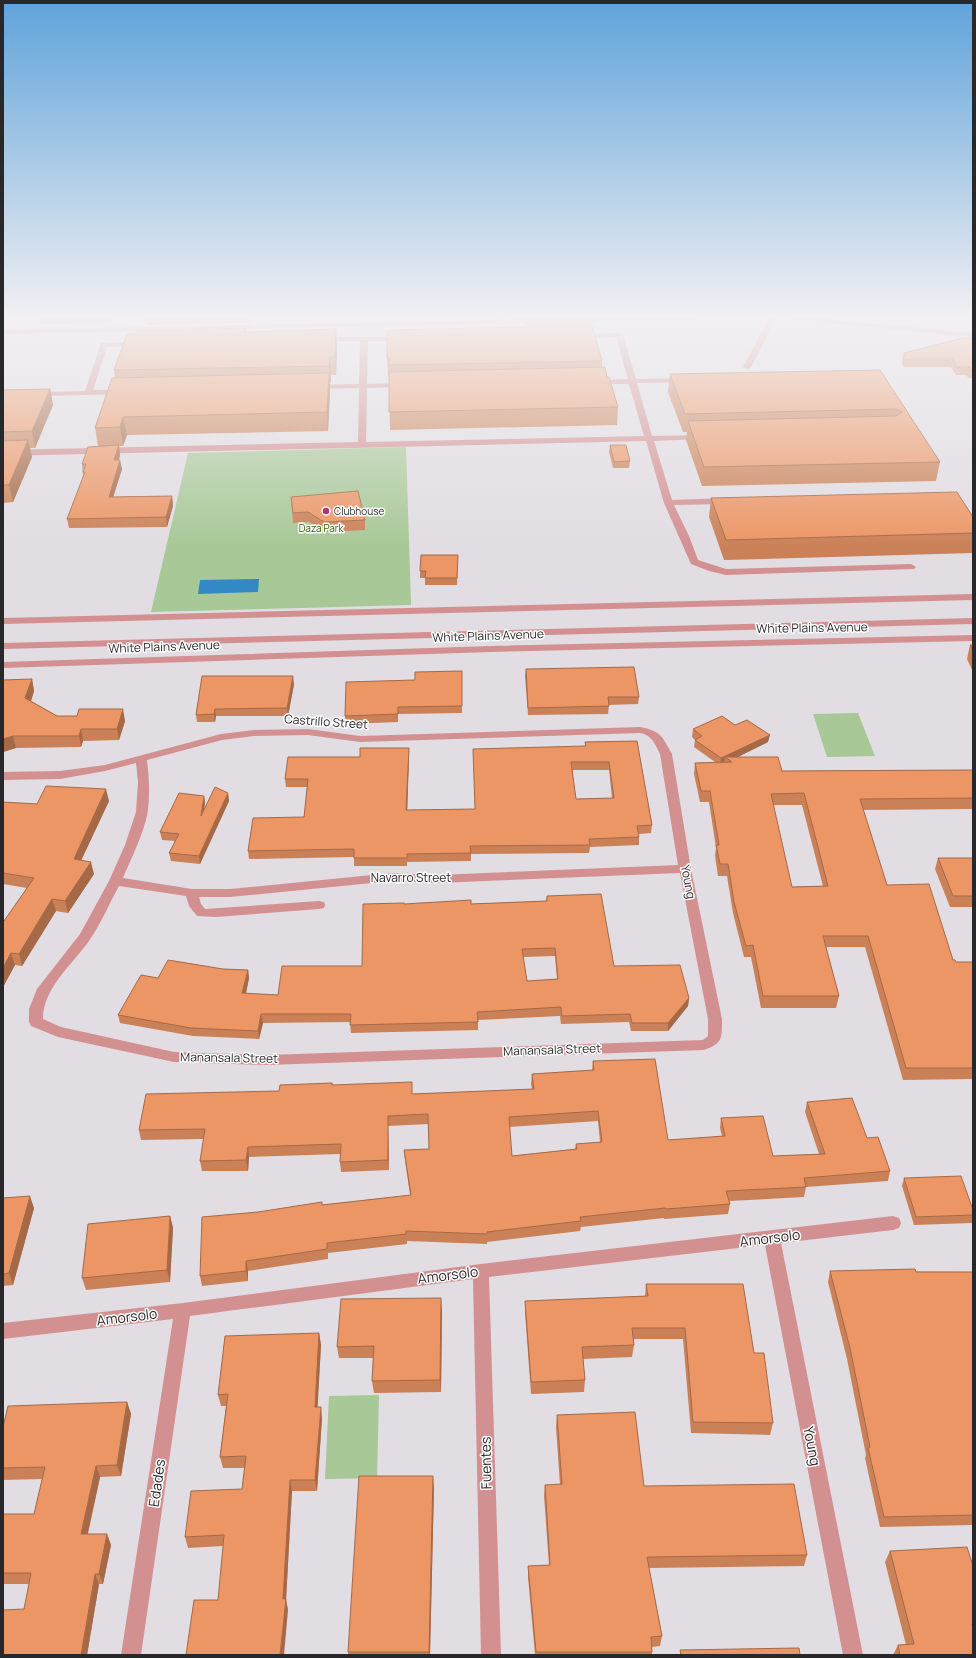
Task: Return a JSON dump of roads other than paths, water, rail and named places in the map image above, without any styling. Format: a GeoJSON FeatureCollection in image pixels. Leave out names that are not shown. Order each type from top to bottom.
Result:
{"type":"FeatureCollection","features":[{"type":"Feature","properties":{"kind":"street"},"geometry":{"type":"LineString","coordinates":[[3,395],[112,392]]}},
{"type":"Feature","properties":{"kind":"street"},"geometry":{"type":"LineString","coordinates":[[362,444],[363,392]]}},
{"type":"Feature","properties":{"kind":"street"},"geometry":{"type":"LineString","coordinates":[[637,392],[668,503],[684,536],[694,562],[712,569],[726,572],[911,567]]}},
{"type":"Feature","properties":{"kind":"street"},"geometry":{"type":"LineString","coordinates":[[3,453],[712,436]]}},
{"type":"Feature","properties":{"kind":"street"},"geometry":{"type":"LineString","coordinates":[[668,503],[738,501]]}},
{"type":"Feature","properties":{"kind":"street"},"geometry":{"type":"LineString","coordinates":[[3,621],[973,597]]}},
{"type":"Feature","properties":{"kind":"street","name":"White Plains Avenue"},"geometry":{"type":"LineString","coordinates":[[3,646],[973,621]]}},
{"type":"Feature","properties":{"kind":"street"},"geometry":{"type":"LineString","coordinates":[[489,633],[491,649]]}},
{"type":"Feature","properties":{"kind":"street","name":"White Plains Avenue"},"geometry":{"type":"LineString","coordinates":[[3,665],[491,649],[973,638]]}},
{"type":"Feature","properties":{"kind":"street","name":"Castrillo Street"},"geometry":{"type":"LineString","coordinates":[[3,776],[60,775],[105,768],[221,737],[254,732],[308,732],[360,739],[640,730],[651,732]]}},
{"type":"Feature","properties":{"kind":"street","name":"Young"},"geometry":{"type":"LineString","coordinates":[[651,732],[659,741],[666,754],[685,869],[715,1019],[715,1037]]}},
{"type":"Feature","properties":{"kind":"street","name":"Manansala Street"},"geometry":{"type":"LineString","coordinates":[[141,759],[144,782],[142,812],[131,846],[115,881],[85,937],[44,989],[36,1009],[36,1022],[58,1032],[174,1057],[267,1060],[704,1045],[711,1042],[715,1037]]}},
{"type":"Feature","properties":{"kind":"street","name":"Navarro Street"},"geometry":{"type":"LineString","coordinates":[[115,881],[192,893],[230,893],[392,877],[437,879],[685,869]]}},
{"type":"Feature","properties":{"kind":"street"},"geometry":{"type":"LineString","coordinates":[[192,893],[195,906],[202,913],[319,905]]}},
{"type":"Feature","properties":{"kind":"street","name":"Amorsolo"},"geometry":{"type":"LineString","coordinates":[[3,1331],[183,1310],[481,1271],[894,1223]]}},
{"type":"Feature","properties":{"kind":"street","name":"Young"},"geometry":{"type":"LineString","coordinates":[[772,1238],[853,1655]]}},
{"type":"Feature","properties":{"kind":"street","name":"Fuentes"},"geometry":{"type":"LineString","coordinates":[[481,1271],[491,1655]]}},
{"type":"Feature","properties":{"kind":"street","name":"Edades"},"geometry":{"type":"LineString","coordinates":[[132,1655],[183,1310]]}},
{"type":"Feature","properties":{"kind":"water"},"geometry":{"type":"Polygon","coordinates":[[[259,579],[258,592],[198,594],[200,580],[259,579]]]}},
{"type":"Feature","properties":{"kind":"place","name":"Clubhouse"},"geometry":{"type":"Point","coordinates":[326,511]}},
{"type":"Feature","properties":{"kind":"park label","name":"Daza Park"},"geometry":{"type":"Point","coordinates":[321,528]}}]}
